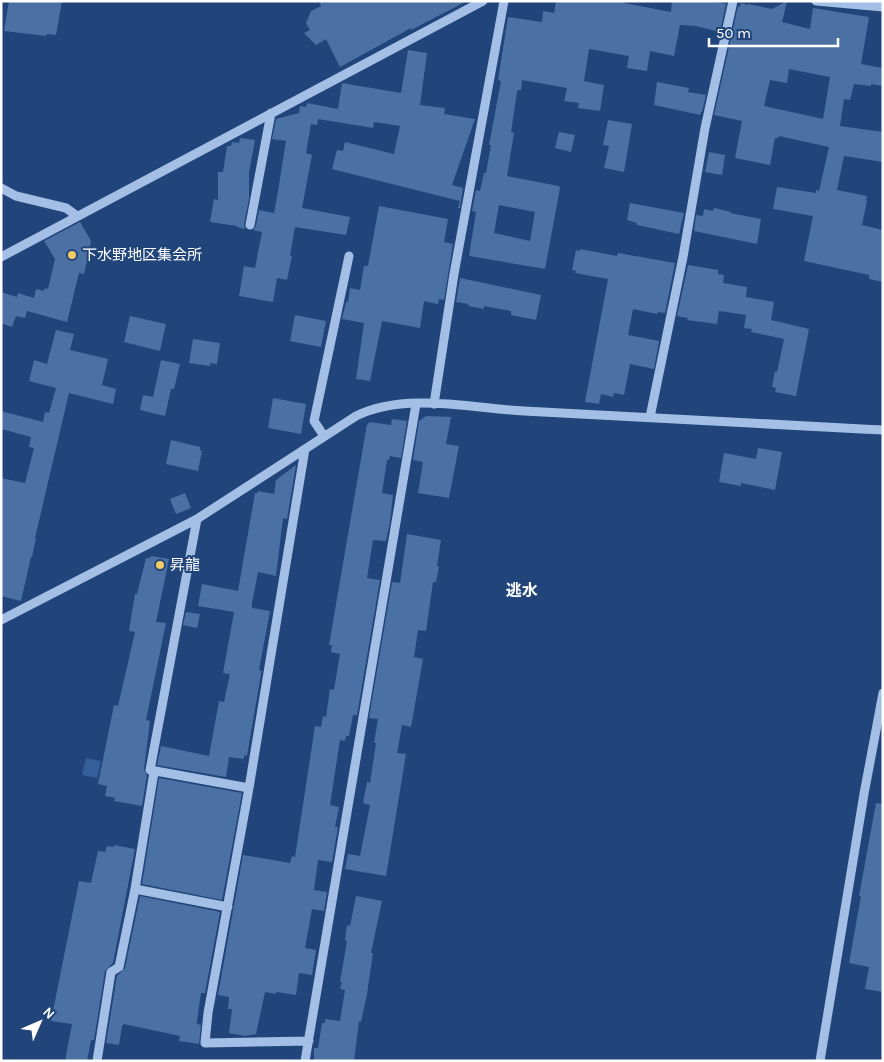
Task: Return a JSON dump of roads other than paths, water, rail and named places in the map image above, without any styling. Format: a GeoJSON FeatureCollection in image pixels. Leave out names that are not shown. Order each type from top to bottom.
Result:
{"type":"FeatureCollection","features":[{"type":"Feature","properties":{"kind":"street"},"geometry":{"type":"LineString","coordinates":[[1,257],[483,1]]}},
{"type":"Feature","properties":{"kind":"street"},"geometry":{"type":"LineString","coordinates":[[434,404],[454,274],[504,1]]}},
{"type":"Feature","properties":{"kind":"street"},"geometry":{"type":"LineString","coordinates":[[650,417],[683,257],[706,128],[733,1]]}},
{"type":"Feature","properties":{"kind":"street"},"geometry":{"type":"LineString","coordinates":[[816,1],[883,7]]}},
{"type":"Feature","properties":{"kind":"street"},"geometry":{"type":"LineString","coordinates":[[250,224],[271,113]]}},
{"type":"Feature","properties":{"kind":"street"},"geometry":{"type":"LineString","coordinates":[[1,188],[16,196],[66,208],[77,216]]}},
{"type":"Feature","properties":{"kind":"street"},"geometry":{"type":"LineString","coordinates":[[324,436],[314,421],[349,256]]}},
{"type":"Feature","properties":{"kind":"street"},"geometry":{"type":"LineString","coordinates":[[305,1061],[416,404]]}},
{"type":"Feature","properties":{"kind":"street"},"geometry":{"type":"LineString","coordinates":[[1,620],[197,519],[324,436],[366,411],[381,406],[434,404],[525,411],[883,430]]}},
{"type":"Feature","properties":{"kind":"street"},"geometry":{"type":"LineString","coordinates":[[305,449],[249,788],[208,1013],[205,1043],[309,1041]]}},
{"type":"Feature","properties":{"kind":"street"},"geometry":{"type":"LineString","coordinates":[[197,519],[150,770],[249,788]]}},
{"type":"Feature","properties":{"kind":"street"},"geometry":{"type":"LineString","coordinates":[[820,1061],[864,794],[883,693]]}},
{"type":"Feature","properties":{"kind":"street"},"geometry":{"type":"LineString","coordinates":[[97,1061],[111,972],[119,967],[135,889],[154,772]]}},
{"type":"Feature","properties":{"kind":"street"},"geometry":{"type":"LineString","coordinates":[[135,889],[228,907]]}},
{"type":"Feature","properties":{"kind":"place","name":"下水野地区集会所"},"geometry":{"type":"Point","coordinates":[72,255]}},
{"type":"Feature","properties":{"kind":"place","name":"昇龍"},"geometry":{"type":"Point","coordinates":[160,565]}},
{"type":"Feature","properties":{"kind":"district","name":"逃水"},"geometry":{"type":"Point","coordinates":[522,590]}}]}
